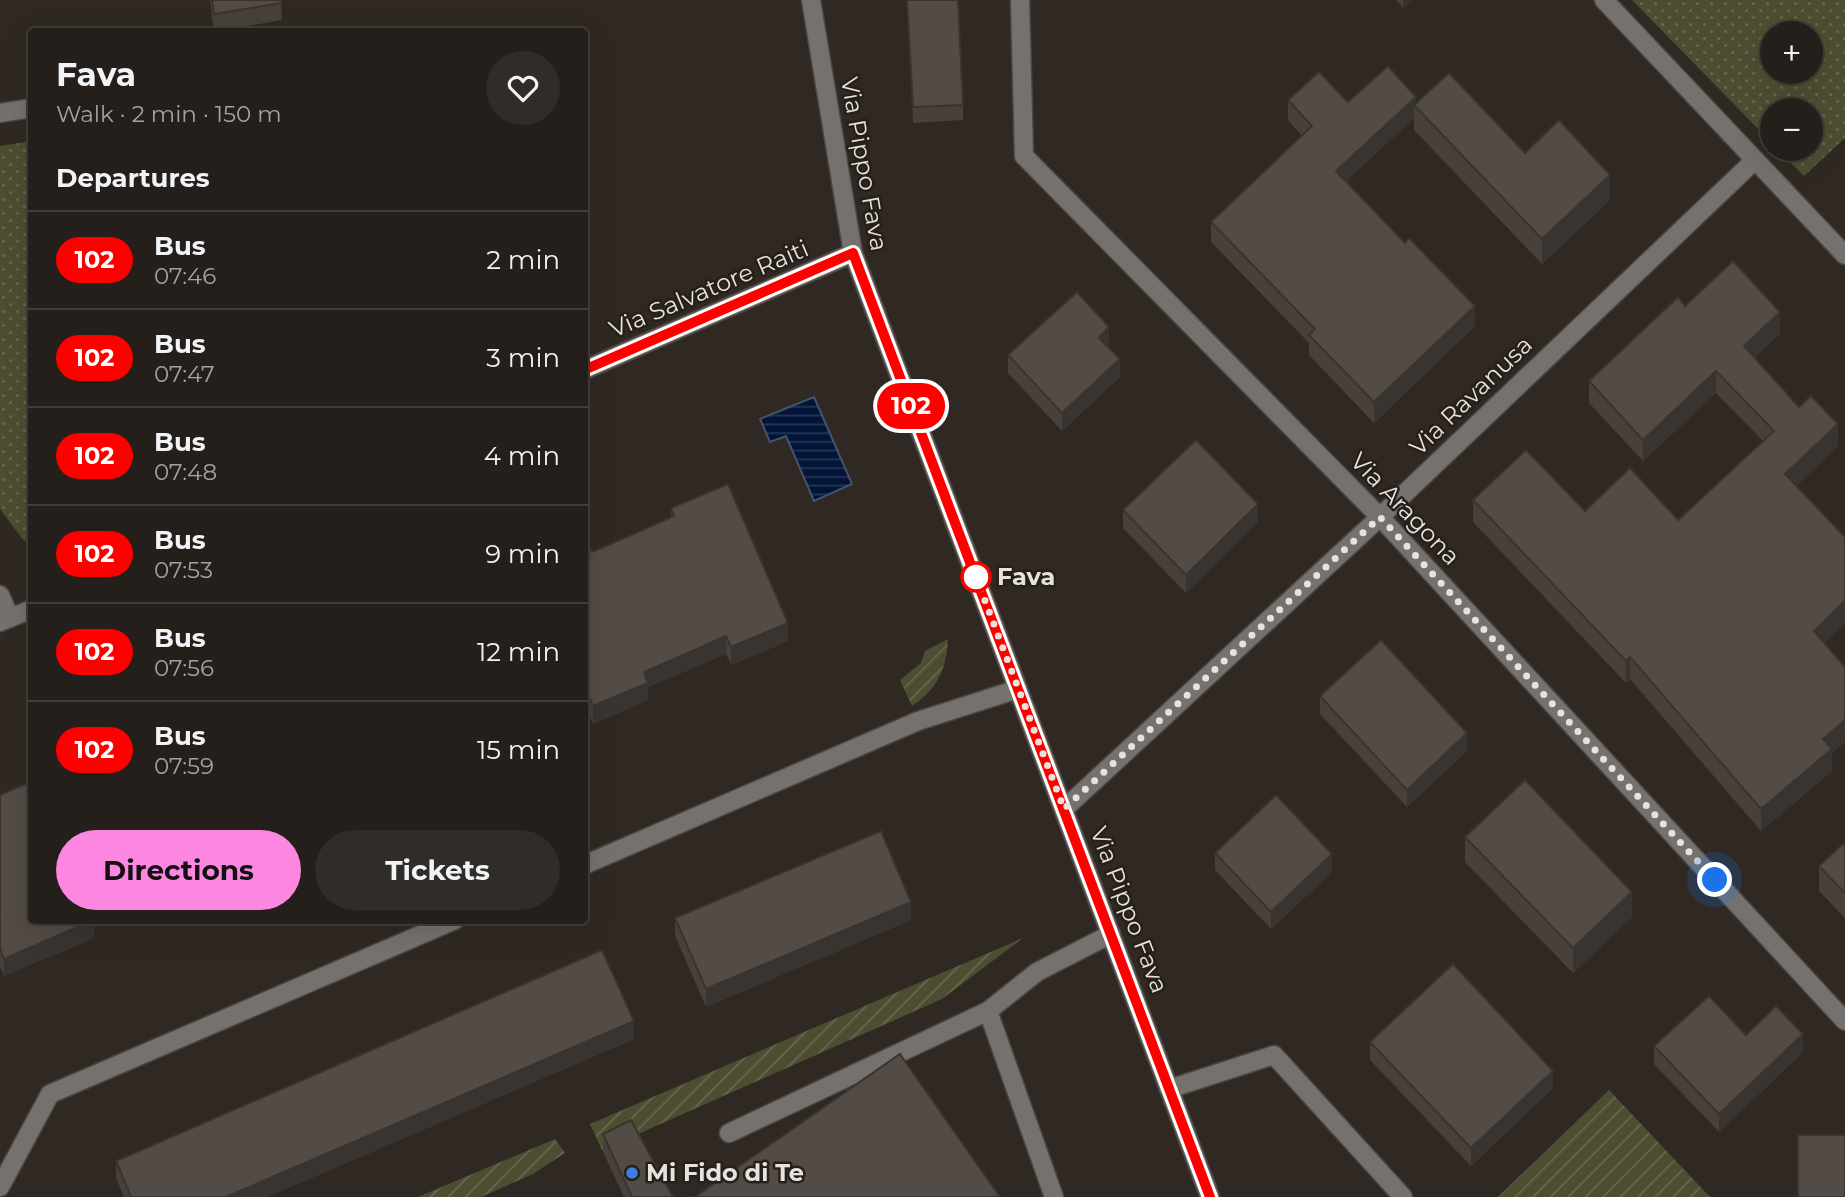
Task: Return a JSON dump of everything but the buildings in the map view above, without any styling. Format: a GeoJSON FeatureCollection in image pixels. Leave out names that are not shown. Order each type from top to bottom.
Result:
{"type":"FeatureCollection","features":[{"type":"Feature","properties":{"kind":"street","name":"Via Pippo Fava"},"geometry":{"type":"LineString","coordinates":[[811,0],[853,253],[1210,1197]]}},
{"type":"Feature","properties":{"kind":"street","name":"Via Aragona"},"geometry":{"type":"LineString","coordinates":[[1020,0],[1024,156],[1380,517],[1845,1021]]}},
{"type":"Feature","properties":{"kind":"street"},"geometry":{"type":"LineString","coordinates":[[1604,0],[1845,255]]}},
{"type":"Feature","properties":{"kind":"street"},"geometry":{"type":"LineString","coordinates":[[0,113],[28,109]]}},
{"type":"Feature","properties":{"kind":"street","name":"Via Ravanusa"},"geometry":{"type":"LineString","coordinates":[[1064,809],[1380,517],[1755,160]]}},
{"type":"Feature","properties":{"kind":"street","name":"Via Salvatore Raiti"},"geometry":{"type":"LineString","coordinates":[[588,368],[853,253]]}},
{"type":"Feature","properties":{"kind":"street"},"geometry":{"type":"LineString","coordinates":[[0,595],[5,620],[28,610]]}},
{"type":"Feature","properties":{"kind":"street"},"geometry":{"type":"LineString","coordinates":[[588,863],[918,721],[1018,689]]}},
{"type":"Feature","properties":{"kind":"street"},"geometry":{"type":"LineString","coordinates":[[0,1187],[50,1094],[446,924]]}},
{"type":"Feature","properties":{"kind":"street"},"geometry":{"type":"LineString","coordinates":[[729,1133],[988,1011],[1037,972],[1111,934]]}},
{"type":"Feature","properties":{"kind":"street"},"geometry":{"type":"LineString","coordinates":[[988,1011],[1054,1197]]}},
{"type":"Feature","properties":{"kind":"street"},"geometry":{"type":"LineString","coordinates":[[1170,1089],[1274,1055],[1403,1197]]}},
{"type":"Feature","properties":{"kind":"green space"},"geometry":{"type":"Polygon","coordinates":[[[1632,0],[1845,0],[1845,138],[1823,158],[1823,98],[1760,98],[1760,131],[1632,0]]]}},
{"type":"Feature","properties":{"kind":"green space"},"geometry":{"type":"Polygon","coordinates":[[[28,141],[28,540],[24,541],[0,509],[0,146],[28,141]]]}},
{"type":"Feature","properties":{"kind":"green space"},"geometry":{"type":"Polygon","coordinates":[[[1789,161],[1820,161],[1804,176],[1789,161]]]}},
{"type":"Feature","properties":{"kind":"green space"},"geometry":{"type":"Polygon","coordinates":[[[948,639],[939,677],[928,693],[912,706],[900,680],[921,663],[925,651],[948,639]]]}},
{"type":"Feature","properties":{"kind":"green space"},"geometry":{"type":"Polygon","coordinates":[[[1023,938],[942,999],[602,1150],[590,1124],[1023,938]]]}},
{"type":"Feature","properties":{"kind":"green space"},"geometry":{"type":"Polygon","coordinates":[[[1609,1090],[1710,1197],[1498,1197],[1500,1195],[1609,1090]]]}},
{"type":"Feature","properties":{"kind":"green space"},"geometry":{"type":"Polygon","coordinates":[[[555,1139],[565,1153],[533,1174],[481,1197],[418,1197],[555,1139]]]}},
{"type":"Feature","properties":{"kind":"water"},"geometry":{"type":"Polygon","coordinates":[[[814,397],[852,484],[814,501],[786,436],[770,442],[760,419],[814,397]]]}},
{"type":"Feature","properties":{"kind":"bus line","name":"102"},"geometry":{"type":"LineString","coordinates":[[588,368],[853,253],[1210,1197]]}},
{"type":"Feature","properties":{"kind":"place","name":"Fava"},"geometry":{"type":"Point","coordinates":[976,577]}},
{"type":"Feature","properties":{"kind":"place","name":"Mi Fido di Te"},"geometry":{"type":"Point","coordinates":[632,1173]}},
{"type":"Feature","properties":{"kind":"route"},"geometry":{"type":"LineString","coordinates":[[976,577],[1064,809],[1380,517],[1715,880]]}}]}
